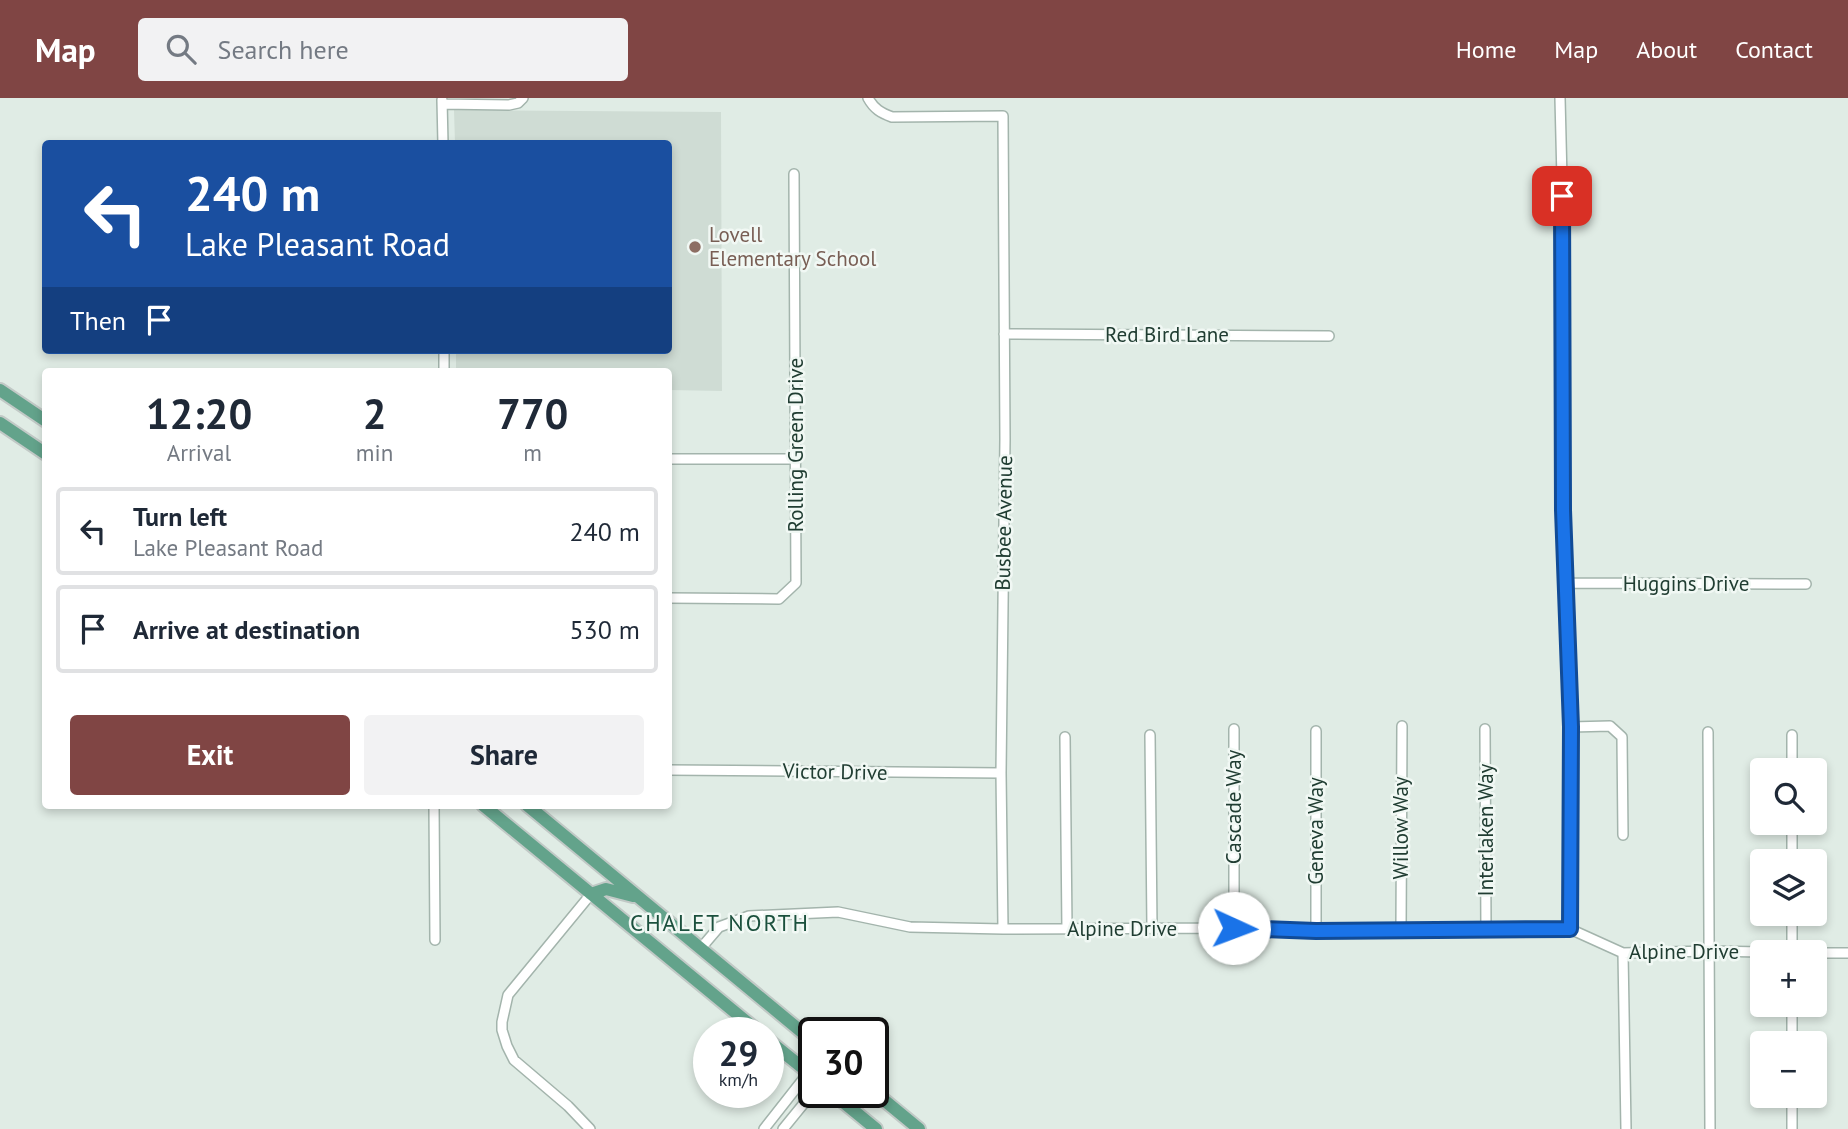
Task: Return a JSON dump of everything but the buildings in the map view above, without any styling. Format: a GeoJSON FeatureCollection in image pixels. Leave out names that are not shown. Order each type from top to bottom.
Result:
{"type":"FeatureCollection","features":[{"type":"Feature","properties":{"kind":"main road"},"geometry":{"type":"LineString","coordinates":[[0,390],[42,418]]}},
{"type":"Feature","properties":{"kind":"main road"},"geometry":{"type":"LineString","coordinates":[[0,423],[42,451]]}},
{"type":"Feature","properties":{"kind":"main road"},"geometry":{"type":"LineString","coordinates":[[488,809],[741,1017]]}},
{"type":"Feature","properties":{"kind":"main road"},"geometry":{"type":"LineString","coordinates":[[532,809],[798,1029]]}},
{"type":"Feature","properties":{"kind":"main road"},"geometry":{"type":"LineString","coordinates":[[591,894],[606,889],[640,898]]}},
{"type":"Feature","properties":{"kind":"main road"},"geometry":{"type":"LineString","coordinates":[[784,1053],[798,1064]]}},
{"type":"Feature","properties":{"kind":"main road"},"geometry":{"type":"LineString","coordinates":[[889,1104],[919,1129]]}},
{"type":"Feature","properties":{"kind":"main road"},"geometry":{"type":"LineString","coordinates":[[850,1108],[876,1129]]}},
{"type":"Feature","properties":{"kind":"street"},"geometry":{"type":"LineString","coordinates":[[443,140],[442,101],[509,104],[518,103],[523,98]]}},
{"type":"Feature","properties":{"kind":"street","name":"Busbee Avenue"},"geometry":{"type":"LineString","coordinates":[[868,98],[880,113],[892,117],[1003,116],[1003,929]]}},
{"type":"Feature","properties":{"kind":"street"},"geometry":{"type":"LineString","coordinates":[[1560,98],[1563,510],[1571,727],[1570,929]]}},
{"type":"Feature","properties":{"kind":"street","name":"Rolling Green Drive"},"geometry":{"type":"LineString","coordinates":[[672,598],[779,598],[796,583],[794,174]]}},
{"type":"Feature","properties":{"kind":"street","name":"Red Bird Lane"},"geometry":{"type":"LineString","coordinates":[[1004,334],[1329,336]]}},
{"type":"Feature","properties":{"kind":"street"},"geometry":{"type":"LineString","coordinates":[[672,459],[796,459]]}},
{"type":"Feature","properties":{"kind":"street","name":"Huggins Drive"},"geometry":{"type":"LineString","coordinates":[[1565,583],[1806,584]]}},
{"type":"Feature","properties":{"kind":"street","name":"Willow Way"},"geometry":{"type":"LineString","coordinates":[[1401,930],[1402,726]]}},
{"type":"Feature","properties":{"kind":"street"},"geometry":{"type":"LineString","coordinates":[[1571,727],[1610,726],[1622,737],[1623,835]]}},
{"type":"Feature","properties":{"kind":"street","name":"Cascade Way"},"geometry":{"type":"LineString","coordinates":[[1234,729],[1234,928]]}},
{"type":"Feature","properties":{"kind":"street","name":"Interlaken Way"},"geometry":{"type":"LineString","coordinates":[[1485,729],[1486,930]]}},
{"type":"Feature","properties":{"kind":"street","name":"Geneva Way"},"geometry":{"type":"LineString","coordinates":[[1316,731],[1316,931]]}},
{"type":"Feature","properties":{"kind":"street"},"geometry":{"type":"LineString","coordinates":[[1708,732],[1710,1129]]}},
{"type":"Feature","properties":{"kind":"street"},"geometry":{"type":"LineString","coordinates":[[1150,735],[1152,928]]}},
{"type":"Feature","properties":{"kind":"street"},"geometry":{"type":"LineString","coordinates":[[1792,735],[1792,758]]}},
{"type":"Feature","properties":{"kind":"street"},"geometry":{"type":"LineString","coordinates":[[1065,737],[1067,929]]}},
{"type":"Feature","properties":{"kind":"street","name":"Victor Drive"},"geometry":{"type":"LineString","coordinates":[[672,770],[1001,774]]}},
{"type":"Feature","properties":{"kind":"street"},"geometry":{"type":"LineString","coordinates":[[434,809],[435,940]]}},
{"type":"Feature","properties":{"kind":"street"},"geometry":{"type":"LineString","coordinates":[[590,1129],[568,1106],[514,1060],[507,1046],[502,1022],[508,995],[591,894]]}},
{"type":"Feature","properties":{"kind":"street","name":"Alpine Drive"},"geometry":{"type":"LineString","coordinates":[[701,948],[719,927],[749,916],[838,912],[910,927],[1234,928],[1316,931],[1570,929],[1623,953],[1750,952]]}},
{"type":"Feature","properties":{"kind":"street"},"geometry":{"type":"LineString","coordinates":[[1623,953],[1626,1129]]}},
{"type":"Feature","properties":{"kind":"street"},"geometry":{"type":"LineString","coordinates":[[1827,953],[1848,953]]}},
{"type":"Feature","properties":{"kind":"street"},"geometry":{"type":"LineString","coordinates":[[764,1129],[798,1090]]}},
{"type":"Feature","properties":{"kind":"street"},"geometry":{"type":"LineString","coordinates":[[783,1129],[800,1108]]}},
{"type":"Feature","properties":{"kind":"street"},"geometry":{"type":"LineString","coordinates":[[1792,1108],[1792,1129]]}},
{"type":"Feature","properties":{"kind":"shaded area","name":"Lovell Elementary School"},"geometry":{"type":"Polygon","coordinates":[[[454,110],[721,112],[722,391],[672,390],[672,368],[456,368],[456,354],[672,354],[672,140],[455,140],[454,110]]]}},
{"type":"Feature","properties":{"kind":"place","name":"Lovell Elementary School"},"geometry":{"type":"Point","coordinates":[695,247]}},
{"type":"Feature","properties":{"kind":"district","name":"CHALET NORTH"},"geometry":{"type":"Point","coordinates":[720,923]}},
{"type":"Feature","properties":{"kind":"route"},"geometry":{"type":"LineString","coordinates":[[1234,928],[1316,931],[1570,929],[1571,727],[1563,510],[1562,196]]}}]}
